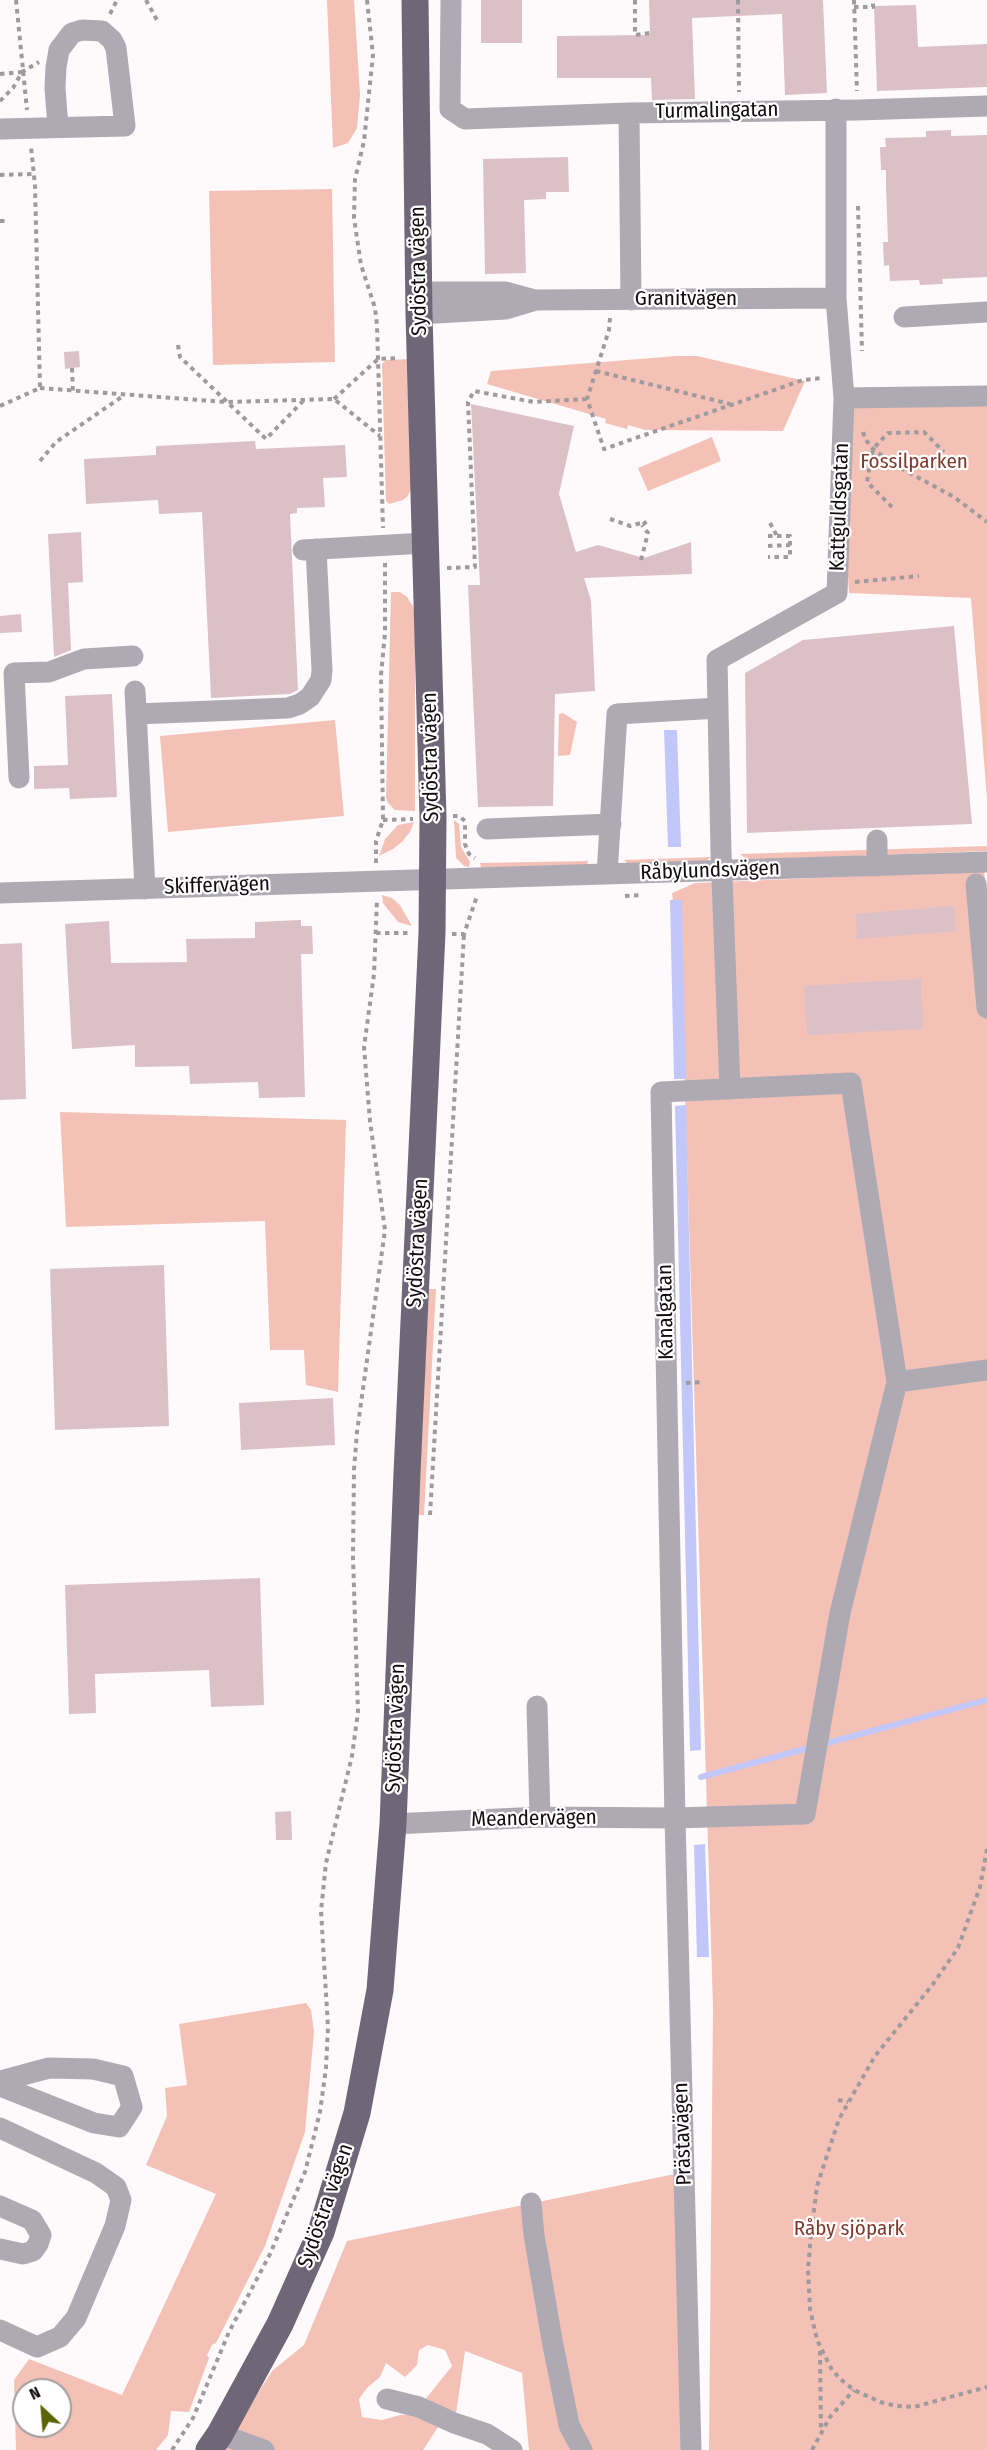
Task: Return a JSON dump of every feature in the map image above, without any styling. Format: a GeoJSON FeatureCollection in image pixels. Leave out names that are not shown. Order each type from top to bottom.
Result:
{"type":"FeatureCollection","features":[{"type":"Feature","properties":{"kind":"main road","name":"Sydöstra vägen"},"geometry":{"type":"LineString","coordinates":[[214,2442],[280,2324],[321,2232],[357,2113],[380,1990],[393,1824],[406,1485],[429,1031],[433,879],[419,303],[415,0]]}},
{"type":"Feature","properties":{"kind":"street","name":"Turmalingatan"},"geometry":{"type":"LineString","coordinates":[[452,0],[450,109],[465,119],[629,113],[987,106]]}},
{"type":"Feature","properties":{"kind":"street"},"geometry":{"type":"LineString","coordinates":[[0,129],[125,126],[119,63],[112,40],[102,31],[82,30],[72,33],[59,50],[55,78],[58,127]]}},
{"type":"Feature","properties":{"kind":"street","name":"Kattguldsgatan"},"geometry":{"type":"LineString","coordinates":[[722,871],[717,660],[837,593],[853,398],[836,298],[836,109]]}},
{"type":"Feature","properties":{"kind":"street"},"geometry":{"type":"LineString","coordinates":[[621,300],[629,113]]}},
{"type":"Feature","properties":{"kind":"street","name":"Granitvägen"},"geometry":{"type":"LineString","coordinates":[[419,303],[506,292],[536,300],[836,298]]}},
{"type":"Feature","properties":{"kind":"street"},"geometry":{"type":"LineString","coordinates":[[904,317],[987,312]]}},
{"type":"Feature","properties":{"kind":"street"},"geometry":{"type":"LineString","coordinates":[[853,398],[987,396]]}},
{"type":"Feature","properties":{"kind":"street"},"geometry":{"type":"LineString","coordinates":[[136,714],[288,708],[300,704],[310,697],[321,680],[322,670],[309,550],[425,543]]}},
{"type":"Feature","properties":{"kind":"street"},"geometry":{"type":"LineString","coordinates":[[19,778],[8,726],[7,673],[49,672],[84,659],[133,656]]}},
{"type":"Feature","properties":{"kind":"street"},"geometry":{"type":"LineString","coordinates":[[135,691],[145,888]]}},
{"type":"Feature","properties":{"kind":"street"},"geometry":{"type":"LineString","coordinates":[[607,874],[617,714],[718,708]]}},
{"type":"Feature","properties":{"kind":"street"},"geometry":{"type":"LineString","coordinates":[[487,829],[611,824]]}},
{"type":"Feature","properties":{"kind":"street"},"geometry":{"type":"LineString","coordinates":[[877,840],[877,866]]}},
{"type":"Feature","properties":{"kind":"street","name":"Råbylundsvägen"},"geometry":{"type":"LineString","coordinates":[[433,879],[987,862]]}},
{"type":"Feature","properties":{"kind":"street"},"geometry":{"type":"LineString","coordinates":[[721,1089],[722,871]]}},
{"type":"Feature","properties":{"kind":"street","name":"Skiffervägen"},"geometry":{"type":"LineString","coordinates":[[0,893],[433,879]]}},
{"type":"Feature","properties":{"kind":"street"},"geometry":{"type":"LineString","coordinates":[[976,884],[987,1008]]}},
{"type":"Feature","properties":{"kind":"street","name":"Kanalgatan"},"geometry":{"type":"LineString","coordinates":[[675,1818],[661,1092],[851,1083],[897,1382]]}},
{"type":"Feature","properties":{"kind":"street"},"geometry":{"type":"LineString","coordinates":[[897,1382],[987,1370]]}},
{"type":"Feature","properties":{"kind":"street","name":"Meandervägen"},"geometry":{"type":"LineString","coordinates":[[393,1824],[540,1817],[675,1818],[805,1814],[840,1613],[897,1382]]}},
{"type":"Feature","properties":{"kind":"street"},"geometry":{"type":"LineString","coordinates":[[537,1706],[540,1817]]}},
{"type":"Feature","properties":{"kind":"street","name":"Prästavägen"},"geometry":{"type":"LineString","coordinates":[[675,1818],[691,2450]]}},
{"type":"Feature","properties":{"kind":"street"},"geometry":{"type":"LineString","coordinates":[[0,2081],[49,2068],[93,2068],[123,2076],[132,2107],[119,2127],[94,2123],[0,2086]]}},
{"type":"Feature","properties":{"kind":"street"},"geometry":{"type":"LineString","coordinates":[[0,2128],[96,2173],[116,2187],[121,2200],[115,2226],[76,2318],[60,2337],[37,2346],[0,2330]]}},
{"type":"Feature","properties":{"kind":"street"},"geometry":{"type":"LineString","coordinates":[[531,2203],[546,2305],[569,2425],[582,2450]]}},
{"type":"Feature","properties":{"kind":"street"},"geometry":{"type":"LineString","coordinates":[[0,2206],[33,2220],[41,2235],[33,2251],[23,2254],[0,2249]]}},
{"type":"Feature","properties":{"kind":"street"},"geometry":{"type":"LineString","coordinates":[[387,2399],[419,2407],[454,2423],[487,2434],[512,2450]]}},
{"type":"Feature","properties":{"kind":"street"},"geometry":{"type":"LineString","coordinates":[[214,2442],[264,2450]]}},
{"type":"Feature","properties":{"kind":"path"},"geometry":{"type":"LineString","coordinates":[[16,0],[34,174],[40,388]]}},
{"type":"Feature","properties":{"kind":"path"},"geometry":{"type":"LineString","coordinates":[[146,0],[158,22]]}},
{"type":"Feature","properties":{"kind":"path"},"geometry":{"type":"LineString","coordinates":[[172,2450],[193,2418],[229,2332],[270,2254],[305,2172],[320,2112],[326,2068],[328,2027],[321,1911],[326,1863],[352,1756],[357,1720],[352,1557],[354,1470],[385,1230],[370,1121],[364,1047],[374,974],[376,841],[383,820],[381,675],[385,613],[375,308],[361,265],[354,218],[356,179],[366,132],[373,55],[367,0]]}},
{"type":"Feature","properties":{"kind":"path"},"geometry":{"type":"LineString","coordinates":[[635,0],[635,35],[650,33]]}},
{"type":"Feature","properties":{"kind":"path"},"geometry":{"type":"LineString","coordinates":[[738,0],[740,100]]}},
{"type":"Feature","properties":{"kind":"path"},"geometry":{"type":"LineString","coordinates":[[854,0],[858,110]]}},
{"type":"Feature","properties":{"kind":"path"},"geometry":{"type":"LineString","coordinates":[[854,7],[873,7],[873,0]]}},
{"type":"Feature","properties":{"kind":"path"},"geometry":{"type":"LineString","coordinates":[[0,74],[22,72],[59,50]]}},
{"type":"Feature","properties":{"kind":"path"},"geometry":{"type":"LineString","coordinates":[[0,101],[13,88],[22,72]]}},
{"type":"Feature","properties":{"kind":"path"},"geometry":{"type":"LineString","coordinates":[[0,176],[34,174]]}},
{"type":"Feature","properties":{"kind":"path"},"geometry":{"type":"LineString","coordinates":[[858,196],[862,362]]}},
{"type":"Feature","properties":{"kind":"path"},"geometry":{"type":"LineString","coordinates":[[0,221],[7,221]]}},
{"type":"Feature","properties":{"kind":"path"},"geometry":{"type":"LineString","coordinates":[[621,300],[587,399],[604,449],[803,380],[833,377]]}},
{"type":"Feature","properties":{"kind":"path"},"geometry":{"type":"LineString","coordinates":[[178,345],[180,357],[266,439],[305,399]]}},
{"type":"Feature","properties":{"kind":"path"},"geometry":{"type":"LineString","coordinates":[[334,399],[378,359]]}},
{"type":"Feature","properties":{"kind":"path"},"geometry":{"type":"LineString","coordinates":[[72,368],[73,392]]}},
{"type":"Feature","properties":{"kind":"path"},"geometry":{"type":"LineString","coordinates":[[596,371],[731,404]]}},
{"type":"Feature","properties":{"kind":"path"},"geometry":{"type":"LineString","coordinates":[[0,406],[40,388],[226,402],[334,399],[380,436]]}},
{"type":"Feature","properties":{"kind":"path"},"geometry":{"type":"LineString","coordinates":[[446,568],[475,567],[468,402],[474,391],[534,402],[587,399]]}},
{"type":"Feature","properties":{"kind":"path"},"geometry":{"type":"LineString","coordinates":[[40,461],[56,442],[123,396]]}},
{"type":"Feature","properties":{"kind":"path"},"geometry":{"type":"LineString","coordinates":[[853,398],[865,439],[873,450],[895,465],[954,497],[987,522]]}},
{"type":"Feature","properties":{"kind":"path"},"geometry":{"type":"LineString","coordinates":[[892,507],[867,482],[873,450],[888,434],[924,432],[944,453]]}},
{"type":"Feature","properties":{"kind":"path"},"geometry":{"type":"LineString","coordinates":[[610,519],[630,526],[640,523],[642,525],[648,533],[641,560]]}},
{"type":"Feature","properties":{"kind":"path"},"geometry":{"type":"LineString","coordinates":[[642,525],[650,519]]}},
{"type":"Feature","properties":{"kind":"path"},"geometry":{"type":"LineString","coordinates":[[770,523],[777,536]]}},
{"type":"Feature","properties":{"kind":"path"},"geometry":{"type":"LineString","coordinates":[[768,536],[790,536],[790,557],[768,557]]}},
{"type":"Feature","properties":{"kind":"path"},"geometry":{"type":"LineString","coordinates":[[768,546],[790,545]]}},
{"type":"Feature","properties":{"kind":"path"},"geometry":{"type":"LineString","coordinates":[[837,584],[919,576]]}},
{"type":"Feature","properties":{"kind":"path"},"geometry":{"type":"LineString","coordinates":[[383,820],[433,818]]}},
{"type":"Feature","properties":{"kind":"path"},"geometry":{"type":"LineString","coordinates":[[430,1515],[464,934],[471,910],[479,900],[477,889]]}},
{"type":"Feature","properties":{"kind":"path"},"geometry":{"type":"LineString","coordinates":[[449,934],[464,934]]}},
{"type":"Feature","properties":{"kind":"path"},"geometry":{"type":"LineString","coordinates":[[987,1849],[980,1887],[958,1948],[933,1984],[875,2056],[848,2102],[824,2161],[813,2212],[809,2291],[812,2322],[820,2348],[839,2378],[854,2390],[880,2402],[914,2407],[987,2387]]}},
{"type":"Feature","properties":{"kind":"path"},"geometry":{"type":"LineString","coordinates":[[837,2100],[848,2102]]}},
{"type":"Feature","properties":{"kind":"path"},"geometry":{"type":"LineString","coordinates":[[820,2348],[821,2431]]}},
{"type":"Feature","properties":{"kind":"path"},"geometry":{"type":"LineString","coordinates":[[812,2450],[821,2431],[854,2390]]}},
{"type":"Feature","properties":{"kind":"green space"},"geometry":{"type":"Polygon","coordinates":[[[327,0],[354,0],[360,95],[357,128],[348,143],[333,148],[327,0]]]}},
{"type":"Feature","properties":{"kind":"green space"},"geometry":{"type":"Polygon","coordinates":[[[332,189],[335,362],[213,365],[209,191],[332,189]]]}},
{"type":"Feature","properties":{"kind":"green space"},"geometry":{"type":"Polygon","coordinates":[[[697,356],[805,381],[783,431],[645,430],[628,425],[627,429],[605,423],[606,419],[487,384],[491,371],[697,356]]]}},
{"type":"Feature","properties":{"kind":"green space"},"geometry":{"type":"Polygon","coordinates":[[[411,359],[412,486],[408,496],[403,500],[389,504],[386,501],[382,364],[386,360],[411,359]]]}},
{"type":"Feature","properties":{"kind":"green space","name":"Fossilparken"},"geometry":{"type":"Polygon","coordinates":[[[987,388],[987,798],[971,598],[849,593],[836,390],[987,388]]]}},
{"type":"Feature","properties":{"kind":"green space"},"geometry":{"type":"Polygon","coordinates":[[[712,437],[721,461],[648,491],[638,468],[712,437]]]}},
{"type":"Feature","properties":{"kind":"green space"},"geometry":{"type":"Polygon","coordinates":[[[391,592],[400,592],[407,597],[413,606],[415,618],[415,811],[395,810],[386,798],[391,592]]]}},
{"type":"Feature","properties":{"kind":"green space"},"geometry":{"type":"Polygon","coordinates":[[[563,713],[577,722],[570,755],[558,756],[559,714],[563,713]]]}},
{"type":"Feature","properties":{"kind":"green space"},"geometry":{"type":"Polygon","coordinates":[[[335,720],[344,816],[168,832],[160,736],[335,720]]]}},
{"type":"Feature","properties":{"kind":"green space"},"geometry":{"type":"Polygon","coordinates":[[[454,820],[459,824],[461,847],[470,862],[469,867],[464,866],[456,858],[454,820]]]}},
{"type":"Feature","properties":{"kind":"green space"},"geometry":{"type":"Polygon","coordinates":[[[414,822],[402,842],[379,856],[385,839],[398,825],[414,822]]]}},
{"type":"Feature","properties":{"kind":"green space"},"geometry":{"type":"Polygon","coordinates":[[[987,846],[987,851],[748,860],[740,854],[987,846]]]}},
{"type":"Feature","properties":{"kind":"green space"},"geometry":{"type":"Polygon","coordinates":[[[711,857],[705,862],[628,864],[624,860],[711,857]]]}},
{"type":"Feature","properties":{"kind":"green space"},"geometry":{"type":"Polygon","coordinates":[[[588,861],[587,867],[481,868],[480,863],[588,861]]]}},
{"type":"Feature","properties":{"kind":"green space","name":"Råby sjöpark"},"geometry":{"type":"Polygon","coordinates":[[[984,871],[987,898],[987,2450],[709,2450],[713,2007],[681,963],[672,893],[695,883],[984,871]]]}},
{"type":"Feature","properties":{"kind":"green space"},"geometry":{"type":"Polygon","coordinates":[[[382,895],[392,898],[400,905],[412,926],[398,922],[383,903],[382,895]]]}},
{"type":"Feature","properties":{"kind":"green space"},"geometry":{"type":"Polygon","coordinates":[[[60,1112],[346,1120],[338,1392],[306,1385],[304,1350],[270,1350],[265,1221],[66,1227],[60,1112]]]}},
{"type":"Feature","properties":{"kind":"green space"},"geometry":{"type":"Polygon","coordinates":[[[429,1289],[436,1289],[424,1515],[417,1515],[429,1289]]]}},
{"type":"Feature","properties":{"kind":"green space"},"geometry":{"type":"Polygon","coordinates":[[[306,2003],[311,2010],[314,2032],[305,2132],[265,2246],[216,2343],[212,2345],[207,2355],[209,2358],[189,2412],[171,2411],[168,2435],[156,2450],[16,2450],[16,2438],[72,2438],[72,2378],[15,2378],[29,2359],[122,2395],[216,2194],[146,2165],[167,2116],[165,2088],[187,2085],[179,2024],[306,2003]]]}},
{"type":"Feature","properties":{"kind":"green space"},"geometry":{"type":"Polygon","coordinates":[[[675,2174],[682,2450],[529,2450],[522,2373],[465,2351],[456,2414],[424,2401],[452,2366],[445,2350],[428,2345],[419,2350],[417,2365],[405,2377],[386,2363],[380,2377],[367,2388],[359,2399],[362,2417],[382,2420],[400,2415],[417,2414],[440,2424],[423,2450],[222,2450],[272,2371],[304,2345],[347,2241],[675,2174]]]}},
{"type":"Feature","properties":{"kind":"water"},"geometry":{"type":"Polygon","coordinates":[[[664,730],[677,730],[681,847],[668,847],[664,730]]]}},
{"type":"Feature","properties":{"kind":"water"},"geometry":{"type":"Polygon","coordinates":[[[670,900],[682,900],[686,1079],[674,1079],[670,900]]]}},
{"type":"Feature","properties":{"kind":"water"},"geometry":{"type":"Polygon","coordinates":[[[686,1105],[701,1750],[690,1751],[675,1106],[686,1105]]]}},
{"type":"Feature","properties":{"kind":"water"},"geometry":{"type":"Polygon","coordinates":[[[705,1844],[709,1957],[697,1957],[694,1845],[705,1844]]]}},
{"type":"Feature","properties":{"kind":"building"},"geometry":{"type":"Polygon","coordinates":[[[481,0],[522,0],[522,43],[481,43],[481,0]]]}},
{"type":"Feature","properties":{"kind":"building"},"geometry":{"type":"Polygon","coordinates":[[[649,0],[823,0],[827,93],[785,95],[782,14],[692,18],[695,99],[652,100],[651,78],[557,78],[557,36],[650,35],[649,0]]]}},
{"type":"Feature","properties":{"kind":"building"},"geometry":{"type":"Polygon","coordinates":[[[916,5],[918,47],[987,44],[987,87],[877,91],[874,6],[916,5]]]}},
{"type":"Feature","properties":{"kind":"building"},"geometry":{"type":"Polygon","coordinates":[[[951,130],[951,136],[987,135],[987,277],[942,279],[943,284],[920,285],[919,280],[890,281],[889,265],[884,266],[883,242],[888,242],[886,170],[881,170],[880,147],[886,147],[885,138],[926,137],[926,131],[951,130]]]}},
{"type":"Feature","properties":{"kind":"building"},"geometry":{"type":"Polygon","coordinates":[[[568,157],[569,192],[546,192],[546,199],[524,200],[526,273],[485,274],[483,159],[568,157]]]}},
{"type":"Feature","properties":{"kind":"building"},"geometry":{"type":"Polygon","coordinates":[[[79,351],[80,367],[65,369],[64,352],[79,351]]]}},
{"type":"Feature","properties":{"kind":"building"},"geometry":{"type":"Polygon","coordinates":[[[471,404],[574,426],[559,494],[576,552],[598,545],[644,558],[691,542],[692,574],[584,578],[591,600],[595,691],[555,694],[553,806],[478,807],[468,585],[480,585],[471,404]]]}},
{"type":"Feature","properties":{"kind":"building"},"geometry":{"type":"Polygon","coordinates":[[[255,441],[256,449],[345,445],[347,477],[323,478],[325,507],[297,508],[297,513],[290,514],[298,690],[290,694],[211,698],[202,512],[159,514],[158,500],[86,504],[84,459],[156,455],[156,446],[255,441]]]}},
{"type":"Feature","properties":{"kind":"building"},"geometry":{"type":"Polygon","coordinates":[[[81,532],[83,582],[68,583],[71,650],[54,657],[48,534],[81,532]]]}},
{"type":"Feature","properties":{"kind":"building"},"geometry":{"type":"Polygon","coordinates":[[[21,614],[22,632],[0,633],[0,616],[21,614]]]}},
{"type":"Feature","properties":{"kind":"building"},"geometry":{"type":"Polygon","coordinates":[[[954,626],[972,824],[747,833],[745,673],[803,640],[954,626]]]}},
{"type":"Feature","properties":{"kind":"building"},"geometry":{"type":"Polygon","coordinates":[[[112,694],[117,797],[70,799],[69,788],[34,789],[34,766],[68,765],[65,696],[112,694]]]}},
{"type":"Feature","properties":{"kind":"building"},"geometry":{"type":"Polygon","coordinates":[[[954,906],[956,931],[857,939],[856,914],[954,906]]]}},
{"type":"Feature","properties":{"kind":"building"},"geometry":{"type":"Polygon","coordinates":[[[301,920],[301,926],[312,926],[313,954],[301,954],[305,1097],[259,1098],[258,1082],[190,1084],[189,1066],[135,1067],[135,1045],[72,1049],[65,924],[109,921],[111,963],[187,962],[186,939],[255,938],[255,922],[301,920]]]}},
{"type":"Feature","properties":{"kind":"building"},"geometry":{"type":"Polygon","coordinates":[[[22,943],[26,1099],[0,1100],[0,944],[22,943]]]}},
{"type":"Feature","properties":{"kind":"building"},"geometry":{"type":"Polygon","coordinates":[[[921,979],[923,1029],[807,1035],[804,986],[921,979]]]}},
{"type":"Feature","properties":{"kind":"building"},"geometry":{"type":"Polygon","coordinates":[[[164,1265],[169,1426],[55,1430],[50,1269],[164,1265]]]}},
{"type":"Feature","properties":{"kind":"building"},"geometry":{"type":"Polygon","coordinates":[[[333,1398],[335,1445],[241,1450],[239,1403],[333,1398]]]}},
{"type":"Feature","properties":{"kind":"building"},"geometry":{"type":"Polygon","coordinates":[[[260,1578],[264,1705],[211,1707],[209,1670],[95,1674],[96,1713],[69,1714],[65,1585],[260,1578]]]}},
{"type":"Feature","properties":{"kind":"building"},"geometry":{"type":"Polygon","coordinates":[[[291,1811],[292,1840],[276,1840],[275,1812],[291,1811]]]}},
{"type":"Feature","properties":{"kind":"waterway"},"geometry":{"type":"LineString","coordinates":[[701,1777],[987,1700]]}}]}
